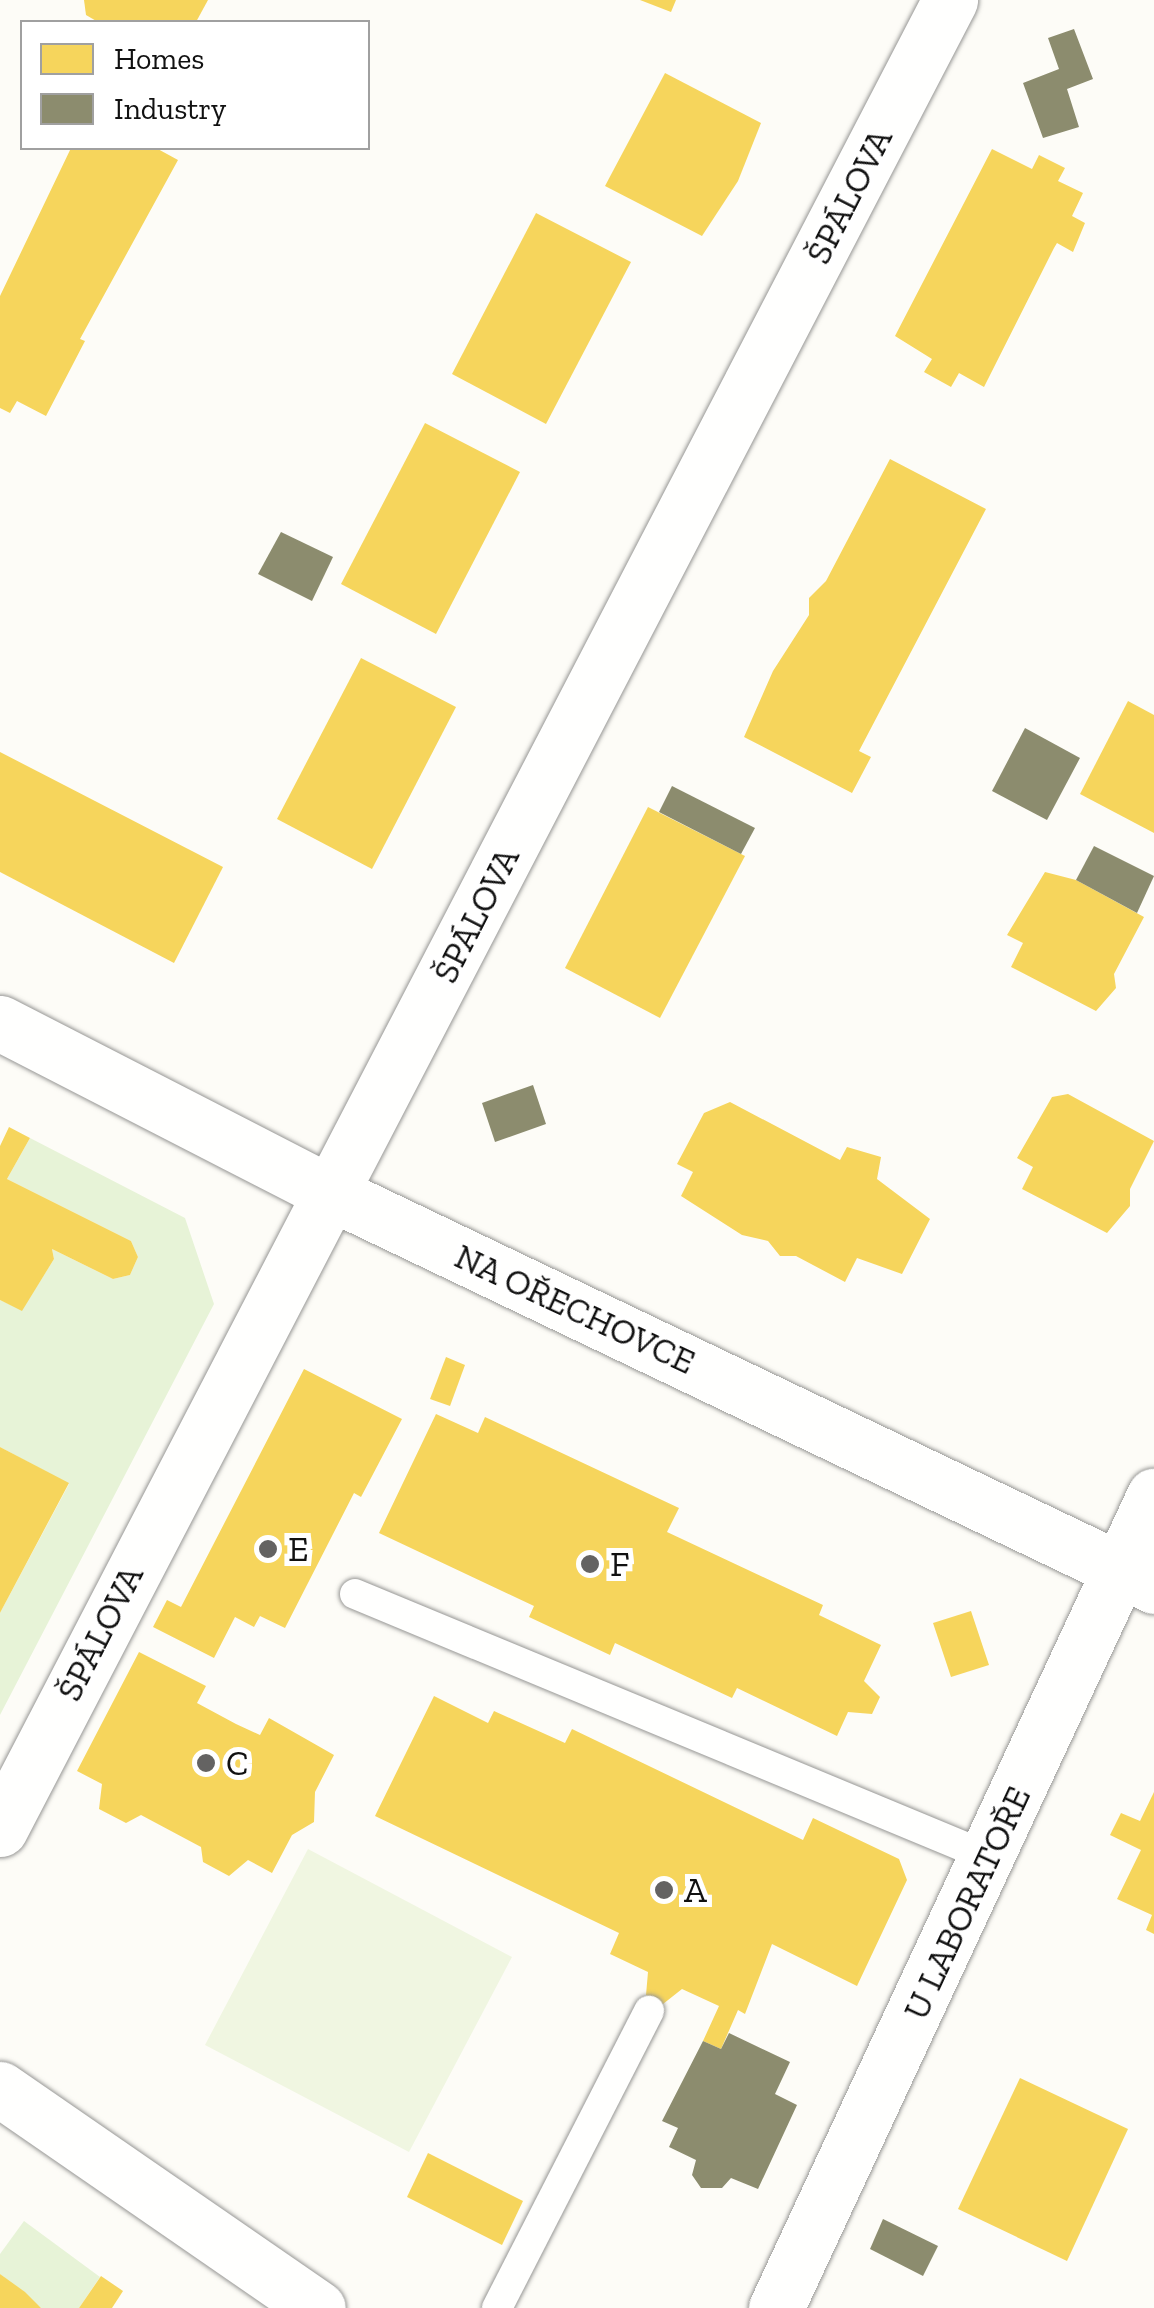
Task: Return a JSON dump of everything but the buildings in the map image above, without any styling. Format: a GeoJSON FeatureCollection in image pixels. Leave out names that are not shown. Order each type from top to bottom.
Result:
{"type":"FeatureCollection","features":[{"type":"Feature","properties":{"kind":"street","name":"ŠPÁLOVA"},"geometry":{"type":"LineString","coordinates":[[0,1829],[950,0]]}},
{"type":"Feature","properties":{"kind":"street","name":"NA OŘECHOVCE"},"geometry":{"type":"LineString","coordinates":[[0,1024],[329,1192],[1138,1578]]}},
{"type":"Feature","properties":{"kind":"street","name":"U LABORATOŘE"},"geometry":{"type":"LineString","coordinates":[[776,2308],[989,1858],[1138,1578],[1154,1496]]}},
{"type":"Feature","properties":{"kind":"street"},"geometry":{"type":"LineString","coordinates":[[0,2089],[318,2308]]}},
{"type":"Feature","properties":{"kind":"lane"},"geometry":{"type":"LineString","coordinates":[[355,1594],[989,1858]]}},
{"type":"Feature","properties":{"kind":"lane"},"geometry":{"type":"LineString","coordinates":[[497,2308],[649,2010]]}},
{"type":"Feature","properties":{"kind":"green space"},"geometry":{"type":"Polygon","coordinates":[[[30,1138],[185,1218],[214,1304],[0,1715],[0,1613],[69,1484],[0,1447],[0,1300],[22,1310],[54,1259],[52,1249],[113,1279],[130,1275],[138,1257],[131,1241],[7,1179],[30,1138]]]}},
{"type":"Feature","properties":{"kind":"green space"},"geometry":{"type":"Polygon","coordinates":[[[308,1849],[512,1957],[409,2152],[205,2045],[308,1849]]]}},
{"type":"Feature","properties":{"kind":"green space"},"geometry":{"type":"Polygon","coordinates":[[[24,2221],[100,2277],[79,2308],[41,2308],[0,2274],[0,2254],[24,2221]]]}},
{"type":"Feature","properties":{"kind":"place","name":"E"},"geometry":{"type":"Point","coordinates":[268,1549]}},
{"type":"Feature","properties":{"kind":"place","name":"F"},"geometry":{"type":"Point","coordinates":[590,1564]}},
{"type":"Feature","properties":{"kind":"place","name":"C"},"geometry":{"type":"Point","coordinates":[206,1763]}},
{"type":"Feature","properties":{"kind":"place","name":"A"},"geometry":{"type":"Point","coordinates":[664,1890]}}]}
